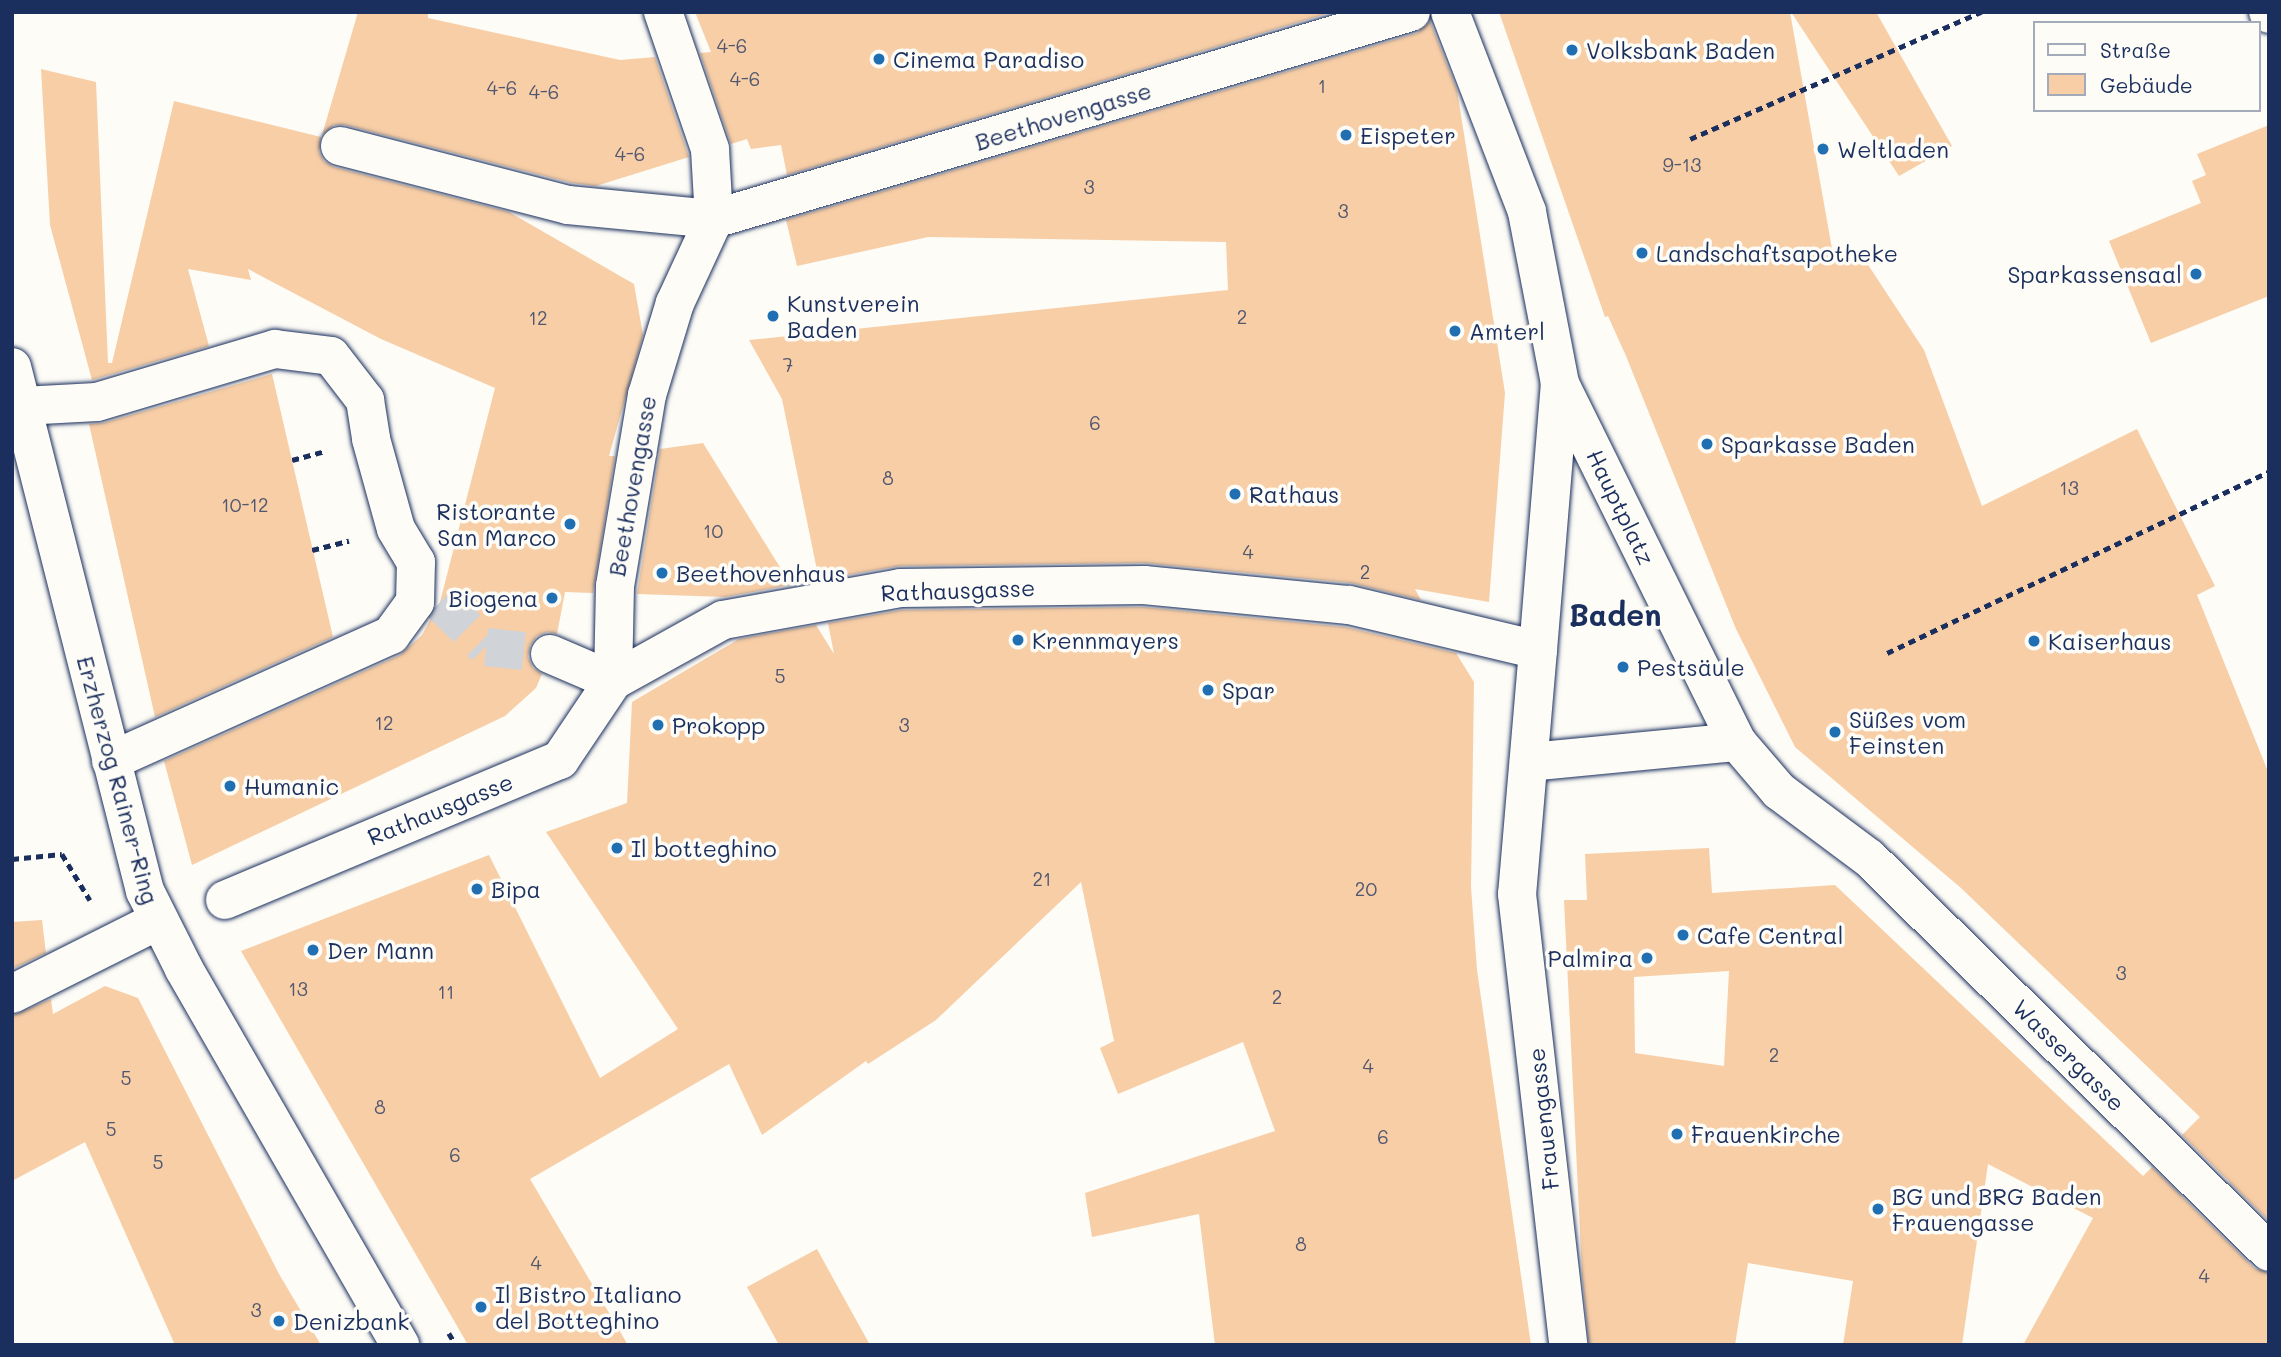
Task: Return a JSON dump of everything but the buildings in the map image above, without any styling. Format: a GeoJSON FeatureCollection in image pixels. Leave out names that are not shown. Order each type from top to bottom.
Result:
{"type":"FeatureCollection","features":[{"type":"Feature","properties":{"kind":"street"},"geometry":{"type":"LineString","coordinates":[[663,12],[709,149],[715,219]]}},
{"type":"Feature","properties":{"kind":"street","name":"Beethovengasse"},"geometry":{"type":"LineString","coordinates":[[340,146],[568,205],[715,219],[1411,12]]}},
{"type":"Feature","properties":{"kind":"street","name":"Hauptplatz"},"geometry":{"type":"LineString","coordinates":[[1450,12],[1527,212],[1560,384],[1737,742],[1779,791],[1869,858]]}},
{"type":"Feature","properties":{"kind":"street","name":"Beethovengasse"},"geometry":{"type":"LineString","coordinates":[[613,681],[615,586],[647,394],[675,303],[715,219]]}},
{"type":"Feature","properties":{"kind":"street"},"geometry":{"type":"LineString","coordinates":[[22,406],[97,402],[275,349],[331,356],[365,400],[371,439],[396,529],[416,562],[428,603],[391,635],[111,761]]}},
{"type":"Feature","properties":{"kind":"street","name":"Erzherzog Rainer-Ring"},"geometry":{"type":"LineString","coordinates":[[12,368],[145,891],[157,921],[400,1345]]}},
{"type":"Feature","properties":{"kind":"street","name":"Hauptplatz"},"geometry":{"type":"LineString","coordinates":[[1517,894],[1560,384]]}},
{"type":"Feature","properties":{"kind":"street","name":"Rathausgasse"},"geometry":{"type":"LineString","coordinates":[[225,900],[560,760],[613,681],[723,620],[900,588],[1144,585],[1349,605],[1538,650]]}},
{"type":"Feature","properties":{"kind":"street"},"geometry":{"type":"LineString","coordinates":[[550,653],[613,681]]}},
{"type":"Feature","properties":{"kind":"street"},"geometry":{"type":"LineString","coordinates":[[1529,762],[1737,742]]}},
{"type":"Feature","properties":{"kind":"street","name":"Wassergasse"},"geometry":{"type":"LineString","coordinates":[[1869,858],[2269,1252]]}},
{"type":"Feature","properties":{"kind":"street","name":"Frauengasse"},"geometry":{"type":"LineString","coordinates":[[1517,894],[1568,1345]]}},
{"type":"Feature","properties":{"kind":"street"},"geometry":{"type":"LineString","coordinates":[[12,994],[157,921]]}},
{"type":"Feature","properties":{"kind":"path"},"geometry":{"type":"LineString","coordinates":[[1690,139],[1981,12]]}},
{"type":"Feature","properties":{"kind":"path"},"geometry":{"type":"LineString","coordinates":[[1888,653],[2269,472]]}},
{"type":"Feature","properties":{"kind":"tunnel"},"geometry":{"type":"LineString","coordinates":[[440,602],[486,647],[550,654]]}},
{"type":"Feature","properties":{"kind":"place","name":"Volksbank Baden"},"geometry":{"type":"Point","coordinates":[1572,50]}},
{"type":"Feature","properties":{"kind":"place","name":"Cinema Paradiso"},"geometry":{"type":"Point","coordinates":[879,59]}},
{"type":"Feature","properties":{"kind":"place","name":"Eispeter"},"geometry":{"type":"Point","coordinates":[1346,135]}},
{"type":"Feature","properties":{"kind":"place","name":"Weltladen"},"geometry":{"type":"Point","coordinates":[1823,149]}},
{"type":"Feature","properties":{"kind":"place","name":"Landschaftsapotheke"},"geometry":{"type":"Point","coordinates":[1642,253]}},
{"type":"Feature","properties":{"kind":"place","name":"Sparkassensaal"},"geometry":{"type":"Point","coordinates":[2196,274]}},
{"type":"Feature","properties":{"kind":"place","name":"Kunstverein Baden"},"geometry":{"type":"Point","coordinates":[773,316]}},
{"type":"Feature","properties":{"kind":"place","name":"Amterl"},"geometry":{"type":"Point","coordinates":[1455,331]}},
{"type":"Feature","properties":{"kind":"place","name":"Sparkasse Baden"},"geometry":{"type":"Point","coordinates":[1707,444]}},
{"type":"Feature","properties":{"kind":"place","name":"Rathaus"},"geometry":{"type":"Point","coordinates":[1235,494]}},
{"type":"Feature","properties":{"kind":"place","name":"Ristorante San Marco"},"geometry":{"type":"Point","coordinates":[570,524]}},
{"type":"Feature","properties":{"kind":"place","name":"Beethovenhaus"},"geometry":{"type":"Point","coordinates":[662,573]}},
{"type":"Feature","properties":{"kind":"place","name":"Biogena"},"geometry":{"type":"Point","coordinates":[552,598]}},
{"type":"Feature","properties":{"kind":"place","name":"Krennmayers"},"geometry":{"type":"Point","coordinates":[1018,640]}},
{"type":"Feature","properties":{"kind":"place","name":"Kaiserhaus"},"geometry":{"type":"Point","coordinates":[2034,641]}},
{"type":"Feature","properties":{"kind":"place","name":"Pestsäule"},"geometry":{"type":"Point","coordinates":[1623,667]}},
{"type":"Feature","properties":{"kind":"place","name":"Spar"},"geometry":{"type":"Point","coordinates":[1208,690]}},
{"type":"Feature","properties":{"kind":"place","name":"Prokopp"},"geometry":{"type":"Point","coordinates":[658,725]}},
{"type":"Feature","properties":{"kind":"place","name":"Süßes vom Feinsten"},"geometry":{"type":"Point","coordinates":[1835,732]}},
{"type":"Feature","properties":{"kind":"place","name":"Humanic"},"geometry":{"type":"Point","coordinates":[230,786]}},
{"type":"Feature","properties":{"kind":"place","name":"Il botteghino"},"geometry":{"type":"Point","coordinates":[617,848]}},
{"type":"Feature","properties":{"kind":"place","name":"Bipa"},"geometry":{"type":"Point","coordinates":[477,889]}},
{"type":"Feature","properties":{"kind":"place","name":"Cafe Central"},"geometry":{"type":"Point","coordinates":[1683,935]}},
{"type":"Feature","properties":{"kind":"place","name":"Der Mann"},"geometry":{"type":"Point","coordinates":[313,950]}},
{"type":"Feature","properties":{"kind":"place","name":"Palmira"},"geometry":{"type":"Point","coordinates":[1647,958]}},
{"type":"Feature","properties":{"kind":"place","name":"Frauenkirche"},"geometry":{"type":"Point","coordinates":[1677,1134]}},
{"type":"Feature","properties":{"kind":"place","name":"BG und BRG Baden Frauengasse"},"geometry":{"type":"Point","coordinates":[1878,1209]}},
{"type":"Feature","properties":{"kind":"place","name":"Il Bistro Italiano del Botteghino"},"geometry":{"type":"Point","coordinates":[481,1307]}},
{"type":"Feature","properties":{"kind":"place","name":"Denizbank"},"geometry":{"type":"Point","coordinates":[279,1321]}},
{"type":"Feature","properties":{"kind":"district","name":"Baden"},"geometry":{"type":"Point","coordinates":[1615,614]}}]}
